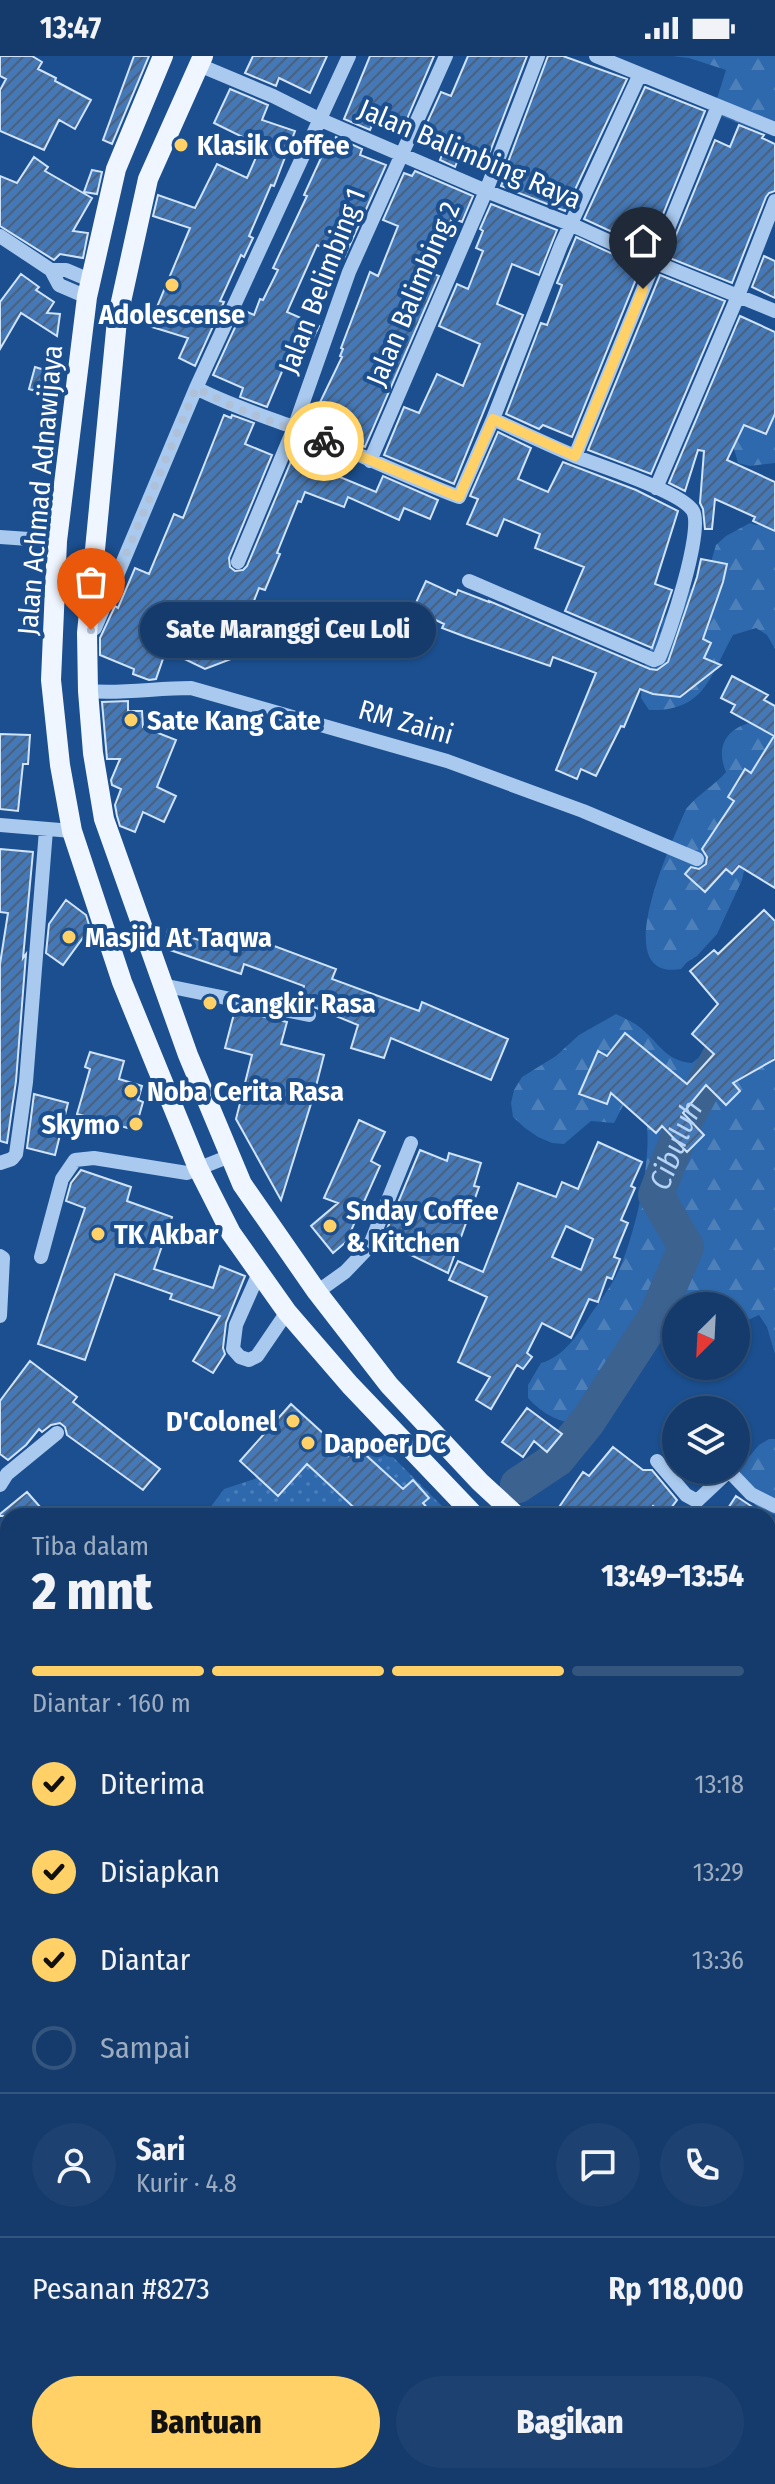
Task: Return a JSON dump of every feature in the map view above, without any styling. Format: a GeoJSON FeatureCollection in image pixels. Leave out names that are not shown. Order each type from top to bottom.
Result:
{"type":"FeatureCollection","features":[{"type":"Feature","properties":{"kind":"main road","name":"Jalan Achmad Adnawijaya"},"geometry":{"type":"LineString","coordinates":[[163,56],[116,169],[90,289],[57,541],[51,680],[60,765],[72,831],[122,982],[198,1168],[231,1233],[287,1312]]}},
{"type":"Feature","properties":{"kind":"main road"},"geometry":{"type":"LineString","coordinates":[[201,61],[148,179],[117,320],[87,633],[93,753],[104,819],[188,1055],[242,1184],[317,1292],[389,1385],[508,1508]]}},
{"type":"Feature","properties":{"kind":"main road"},"geometry":{"type":"LineString","coordinates":[[287,1312],[350,1385],[466,1508]]}},
{"type":"Feature","properties":{"kind":"main road"},"geometry":{"type":"LineString","coordinates":[[436,1476],[456,1456]]}},
{"type":"Feature","properties":{"kind":"street"},"geometry":{"type":"LineString","coordinates":[[87,633],[95,628],[196,388],[349,56]]}},
{"type":"Feature","properties":{"kind":"street","name":"Jalan Belimbing 1"},"geometry":{"type":"LineString","coordinates":[[238,562],[294,428],[349,272],[446,56]]}},
{"type":"Feature","properties":{"kind":"street","name":"Jalan Balimbing 2"},"geometry":{"type":"LineString","coordinates":[[370,461],[486,191],[538,56]]}},
{"type":"Feature","properties":{"kind":"street"},"geometry":{"type":"LineString","coordinates":[[596,56],[775,129]]}},
{"type":"Feature","properties":{"kind":"street","name":"Jalan Balimbing Raya"},"geometry":{"type":"LineString","coordinates":[[201,61],[321,120],[775,311]]}},
{"type":"Feature","properties":{"kind":"street"},"geometry":{"type":"LineString","coordinates":[[196,388],[236,408],[294,428],[459,497],[570,224],[640,74]]}},
{"type":"Feature","properties":{"kind":"street"},"geometry":{"type":"LineString","coordinates":[[575,456],[718,106]]}},
{"type":"Feature","properties":{"kind":"street"},"geometry":{"type":"LineString","coordinates":[[656,488],[775,201]]}},
{"type":"Feature","properties":{"kind":"street"},"geometry":{"type":"LineString","coordinates":[[0,236],[51,270],[59,285],[90,289]]}},
{"type":"Feature","properties":{"kind":"street"},"geometry":{"type":"LineString","coordinates":[[469,581],[654,660],[659,658],[667,639],[686,574],[696,520],[692,509],[656,488],[493,419]]}},
{"type":"Feature","properties":{"kind":"street"},"geometry":{"type":"LineString","coordinates":[[0,537],[57,541]]}},
{"type":"Feature","properties":{"kind":"street","name":"RM Zaini"},"geometry":{"type":"LineString","coordinates":[[88,691],[115,693],[191,688],[447,761],[583,811],[697,859]]}},
{"type":"Feature","properties":{"kind":"street"},"geometry":{"type":"LineString","coordinates":[[0,825],[72,831]]}},
{"type":"Feature","properties":{"kind":"street"},"geometry":{"type":"LineString","coordinates":[[0,1163],[16,1154],[26,1082],[46,830]]}},
{"type":"Feature","properties":{"kind":"street"},"geometry":{"type":"LineString","coordinates":[[162,985],[309,1015]]}},
{"type":"Feature","properties":{"kind":"street"},"geometry":{"type":"LineString","coordinates":[[317,1292],[345,1272],[369,1247],[411,1143]]}},
{"type":"Feature","properties":{"kind":"street"},"geometry":{"type":"LineString","coordinates":[[41,1257],[62,1179],[75,1160],[94,1158],[187,1173],[230,1156]]}},
{"type":"Feature","properties":{"kind":"street"},"geometry":{"type":"LineString","coordinates":[[0,1316],[2,1257]]}},
{"type":"Feature","properties":{"kind":"street"},"geometry":{"type":"LineString","coordinates":[[259,1273],[236,1325],[233,1349],[240,1357],[249,1360],[257,1356],[287,1312]]}},
{"type":"Feature","properties":{"kind":"street"},"geometry":{"type":"LineString","coordinates":[[0,1485],[7,1474],[57,1433]]}},
{"type":"Feature","properties":{"kind":"street"},"geometry":{"type":"LineString","coordinates":[[657,1461],[662,1467]]}},
{"type":"Feature","properties":{"kind":"street"},"geometry":{"type":"LineString","coordinates":[[677,1484],[686,1495],[697,1501],[716,1484]]}},
{"type":"Feature","properties":{"kind":"street"},"geometry":{"type":"LineString","coordinates":[[742,1484],[751,1494],[775,1506]]}},
{"type":"Feature","properties":{"kind":"green space"},"geometry":{"type":"Polygon","coordinates":[[[673,56],[775,56],[775,137],[723,117],[714,108],[726,70],[673,56]]]}},
{"type":"Feature","properties":{"kind":"green space"},"geometry":{"type":"Polygon","coordinates":[[[775,372],[775,463],[750,466],[738,463],[733,420],[775,372]]]}},
{"type":"Feature","properties":{"kind":"green space"},"geometry":{"type":"Polygon","coordinates":[[[750,523],[775,523],[775,649],[767,635],[756,628],[733,635],[711,677],[694,698],[668,709],[649,710],[641,698],[643,672],[652,643],[661,631],[662,621],[679,597],[700,583],[708,572],[716,545],[750,523]]]}},
{"type":"Feature","properties":{"kind":"green space"},"geometry":{"type":"Polygon","coordinates":[[[754,722],[775,733],[742,880],[717,934],[697,956],[681,969],[659,967],[648,953],[646,931],[650,904],[669,848],[686,809],[726,772],[722,754],[730,733],[754,722]]]}},
{"type":"Feature","properties":{"kind":"green space"},"geometry":{"type":"Polygon","coordinates":[[[616,1014],[641,1028],[670,1056],[692,1063],[702,1055],[711,1056],[775,1023],[775,1354],[767,1327],[759,1315],[750,1319],[750,1292],[662,1292],[662,1338],[648,1339],[641,1345],[630,1384],[617,1406],[605,1416],[580,1424],[552,1417],[540,1409],[528,1398],[528,1385],[541,1363],[557,1356],[575,1338],[619,1270],[641,1196],[648,1135],[646,1119],[625,1102],[614,1123],[591,1121],[564,1144],[538,1137],[513,1117],[511,1103],[522,1077],[556,1056],[579,1035],[616,1014]]]}},
{"type":"Feature","properties":{"kind":"green space"},"geometry":{"type":"Polygon","coordinates":[[[375,1439],[444,1508],[210,1508],[224,1489],[375,1439]]]}},
{"type":"Feature","properties":{"kind":"green space"},"geometry":{"type":"Polygon","coordinates":[[[775,1439],[775,1508],[762,1508],[752,1502],[742,1486],[750,1484],[750,1456],[759,1445],[775,1439]]]}},
{"type":"Feature","properties":{"kind":"building"},"geometry":{"type":"Polygon","coordinates":[[[0,56],[32,56],[42,62],[38,69],[91,100],[75,129],[59,120],[44,150],[0,131],[0,90],[6,79],[0,76],[0,56]]]}},
{"type":"Feature","properties":{"kind":"building"},"geometry":{"type":"Polygon","coordinates":[[[134,56],[149,56],[112,144],[103,140],[134,56]]]}},
{"type":"Feature","properties":{"kind":"building"},"geometry":{"type":"Polygon","coordinates":[[[253,56],[327,56],[310,93],[279,78],[276,86],[245,73],[253,56]]]}},
{"type":"Feature","properties":{"kind":"building"},"geometry":{"type":"Polygon","coordinates":[[[370,56],[434,56],[404,126],[377,114],[370,130],[344,119],[370,56]]]}},
{"type":"Feature","properties":{"kind":"building"},"geometry":{"type":"Polygon","coordinates":[[[468,56],[527,56],[486,162],[461,152],[455,167],[440,160],[446,145],[422,134],[441,92],[451,96],[468,56]]]}},
{"type":"Feature","properties":{"kind":"building"},"geometry":{"type":"Polygon","coordinates":[[[548,56],[563,56],[627,79],[565,211],[501,186],[548,56]]]}},
{"type":"Feature","properties":{"kind":"building"},"geometry":{"type":"Polygon","coordinates":[[[645,87],[705,111],[649,249],[584,219],[645,87]]]}},
{"type":"Feature","properties":{"kind":"building"},"geometry":{"type":"Polygon","coordinates":[[[230,89],[268,105],[262,120],[295,131],[274,186],[271,185],[249,236],[253,238],[244,257],[241,255],[220,301],[224,302],[195,366],[179,358],[188,338],[149,326],[190,228],[153,216],[158,195],[195,208],[217,164],[247,178],[261,146],[214,123],[230,89]]]}},
{"type":"Feature","properties":{"kind":"building"},"geometry":{"type":"Polygon","coordinates":[[[739,125],[764,135],[762,138],[775,144],[775,191],[766,197],[732,283],[667,257],[715,140],[730,147],[739,125]]]}},
{"type":"Feature","properties":{"kind":"building"},"geometry":{"type":"Polygon","coordinates":[[[323,136],[334,141],[336,137],[362,149],[360,155],[386,165],[344,258],[317,245],[287,312],[319,326],[299,368],[286,362],[267,407],[240,397],[243,388],[213,375],[243,310],[254,315],[278,270],[273,268],[307,196],[304,195],[321,158],[316,153],[323,136]]]}},
{"type":"Feature","properties":{"kind":"building"},"geometry":{"type":"Polygon","coordinates":[[[34,157],[48,167],[45,171],[92,198],[73,231],[88,233],[83,258],[60,254],[54,260],[0,226],[0,176],[17,183],[34,157]]]}},
{"type":"Feature","properties":{"kind":"building"},"geometry":{"type":"Polygon","coordinates":[[[92,170],[102,172],[97,194],[84,192],[92,170]]]}},
{"type":"Feature","properties":{"kind":"building"},"geometry":{"type":"Polygon","coordinates":[[[415,171],[473,196],[462,222],[452,218],[431,273],[439,276],[365,447],[310,423],[342,357],[341,348],[370,272],[378,276],[398,226],[383,220],[404,173],[412,176],[415,171]]]}},
{"type":"Feature","properties":{"kind":"building"},"geometry":{"type":"Polygon","coordinates":[[[491,204],[557,230],[539,275],[512,264],[497,304],[523,315],[454,484],[384,455],[404,407],[419,413],[437,374],[463,386],[480,344],[439,326],[457,284],[468,289],[483,251],[476,248],[491,204]]]}},
{"type":"Feature","properties":{"kind":"building"},"geometry":{"type":"Polygon","coordinates":[[[576,237],[641,267],[572,437],[543,425],[539,429],[506,414],[541,323],[547,325],[562,285],[557,283],[576,237]]]}},
{"type":"Feature","properties":{"kind":"building"},"geometry":{"type":"Polygon","coordinates":[[[764,256],[775,261],[775,298],[752,287],[764,256]]]}},
{"type":"Feature","properties":{"kind":"building"},"geometry":{"type":"Polygon","coordinates":[[[21,274],[39,287],[36,290],[54,302],[47,313],[60,314],[57,336],[21,313],[0,349],[0,302],[21,274]]]}},
{"type":"Feature","properties":{"kind":"building"},"geometry":{"type":"Polygon","coordinates":[[[660,275],[725,301],[651,474],[588,450],[660,275]]]}},
{"type":"Feature","properties":{"kind":"building"},"geometry":{"type":"Polygon","coordinates":[[[740,316],[775,332],[775,414],[766,434],[744,425],[727,460],[775,482],[775,531],[753,521],[755,517],[715,499],[712,529],[705,529],[700,503],[704,451],[698,450],[685,491],[669,483],[740,316]]]}},
{"type":"Feature","properties":{"kind":"building"},"geometry":{"type":"Polygon","coordinates":[[[35,367],[51,372],[45,394],[29,389],[35,367]]]}},
{"type":"Feature","properties":{"kind":"building"},"geometry":{"type":"Polygon","coordinates":[[[224,415],[254,423],[245,444],[272,455],[229,558],[230,567],[235,571],[247,566],[300,440],[325,451],[318,468],[376,492],[383,476],[438,500],[430,519],[404,508],[399,520],[348,497],[344,507],[305,492],[301,502],[298,501],[265,590],[259,588],[231,659],[205,669],[166,650],[156,679],[149,680],[133,674],[134,669],[100,655],[100,638],[115,606],[118,608],[135,568],[149,574],[174,514],[183,518],[224,415]]]}},
{"type":"Feature","properties":{"kind":"building"},"geometry":{"type":"Polygon","coordinates":[[[498,432],[531,448],[518,479],[548,492],[563,462],[636,490],[678,511],[655,584],[672,590],[652,648],[565,611],[584,567],[535,548],[540,534],[504,519],[497,536],[467,524],[478,499],[470,496],[498,432]]]}},
{"type":"Feature","properties":{"kind":"building"},"geometry":{"type":"Polygon","coordinates":[[[701,559],[727,564],[703,639],[711,643],[704,658],[721,665],[680,697],[640,689],[624,727],[621,726],[596,776],[581,769],[577,779],[556,770],[596,673],[553,657],[550,666],[466,637],[442,628],[444,624],[413,609],[426,581],[456,595],[458,590],[489,601],[657,670],[668,662],[701,559]]]}},
{"type":"Feature","properties":{"kind":"building"},"geometry":{"type":"Polygon","coordinates":[[[732,676],[768,695],[764,700],[775,706],[775,888],[739,866],[732,874],[726,869],[705,892],[685,874],[691,867],[699,869],[706,864],[707,857],[702,849],[734,801],[728,797],[745,769],[751,773],[774,736],[731,712],[735,705],[721,698],[732,676]]]}},
{"type":"Feature","properties":{"kind":"building"},"geometry":{"type":"Polygon","coordinates":[[[128,701],[128,711],[142,711],[143,727],[176,740],[157,787],[176,796],[164,822],[143,812],[135,832],[120,826],[117,816],[115,805],[121,789],[112,785],[111,780],[120,759],[107,759],[102,702],[128,701]]]}},
{"type":"Feature","properties":{"kind":"building"},"geometry":{"type":"Polygon","coordinates":[[[0,734],[30,735],[28,764],[23,764],[18,811],[0,809],[0,734]]]}},
{"type":"Feature","properties":{"kind":"building"},"geometry":{"type":"Polygon","coordinates":[[[0,849],[33,852],[16,1081],[7,1143],[0,1141],[0,964],[8,913],[0,912],[0,849]]]}},
{"type":"Feature","properties":{"kind":"building","name":"Masjid At Taqwa"},"geometry":{"type":"Polygon","coordinates":[[[66,900],[86,915],[90,928],[63,965],[46,953],[49,924],[66,900]]]}},
{"type":"Feature","properties":{"kind":"building"},"geometry":{"type":"Polygon","coordinates":[[[764,910],[775,921],[775,1059],[733,1083],[740,1091],[726,1105],[706,1085],[683,1113],[704,1135],[687,1152],[662,1126],[656,1133],[611,1093],[607,1104],[579,1094],[598,1051],[607,1056],[625,1033],[687,1084],[714,1054],[692,1034],[718,1004],[690,971],[714,950],[718,954],[764,910]]]}},
{"type":"Feature","properties":{"kind":"building"},"geometry":{"type":"Polygon","coordinates":[[[206,927],[260,945],[261,941],[336,969],[332,979],[419,1011],[422,1002],[508,1039],[491,1080],[391,1038],[384,1058],[351,1048],[358,1025],[299,1001],[304,986],[244,964],[241,974],[164,948],[168,930],[202,941],[206,927]]]}},
{"type":"Feature","properties":{"kind":"building"},"geometry":{"type":"Polygon","coordinates":[[[235,1010],[287,1022],[281,1044],[324,1055],[281,1200],[236,1119],[252,1055],[225,1048],[235,1010]]]}},
{"type":"Feature","properties":{"kind":"building"},"geometry":{"type":"Polygon","coordinates":[[[90,1052],[124,1061],[119,1079],[142,1086],[138,1100],[143,1102],[135,1130],[77,1114],[90,1069],[85,1067],[90,1052]]]}},
{"type":"Feature","properties":{"kind":"building"},"geometry":{"type":"Polygon","coordinates":[[[34,1094],[68,1103],[55,1155],[27,1148],[34,1094]]]}},
{"type":"Feature","properties":{"kind":"building"},"geometry":{"type":"Polygon","coordinates":[[[359,1120],[385,1132],[371,1161],[380,1166],[346,1242],[333,1253],[311,1226],[338,1203],[324,1198],[359,1120]]]}},
{"type":"Feature","properties":{"kind":"building"},"geometry":{"type":"Polygon","coordinates":[[[598,1142],[642,1162],[621,1220],[628,1223],[614,1257],[620,1259],[612,1279],[607,1277],[598,1302],[589,1299],[571,1338],[542,1323],[527,1353],[532,1357],[523,1369],[517,1365],[491,1409],[476,1400],[490,1377],[458,1362],[487,1297],[449,1280],[458,1261],[483,1272],[518,1183],[556,1197],[562,1182],[578,1189],[598,1142]],[[566,1226],[552,1257],[581,1270],[593,1239],[566,1226]]]}},
{"type":"Feature","properties":{"kind":"building"},"geometry":{"type":"Polygon","coordinates":[[[420,1150],[447,1161],[449,1153],[481,1163],[474,1186],[479,1187],[448,1273],[382,1241],[420,1150]]]}},
{"type":"Feature","properties":{"kind":"building"},"geometry":{"type":"Polygon","coordinates":[[[81,1170],[131,1187],[127,1201],[172,1217],[154,1269],[213,1288],[220,1266],[245,1276],[226,1323],[225,1354],[213,1373],[193,1361],[220,1316],[170,1299],[172,1294],[115,1274],[85,1360],[38,1344],[85,1208],[66,1201],[71,1183],[81,1170]]]}},
{"type":"Feature","properties":{"kind":"building"},"geometry":{"type":"Polygon","coordinates":[[[30,1361],[77,1397],[73,1402],[160,1469],[143,1490],[67,1435],[60,1423],[42,1432],[39,1429],[8,1460],[0,1454],[0,1401],[30,1361]]]}},
{"type":"Feature","properties":{"kind":"building"},"geometry":{"type":"Polygon","coordinates":[[[291,1404],[348,1456],[357,1447],[403,1489],[413,1480],[429,1498],[423,1503],[427,1508],[354,1508],[307,1464],[278,1496],[240,1461],[291,1404]]]}},
{"type":"Feature","properties":{"kind":"building"},"geometry":{"type":"Polygon","coordinates":[[[527,1408],[562,1434],[547,1452],[534,1441],[523,1457],[502,1442],[527,1408]]]}},
{"type":"Feature","properties":{"kind":"building"},"geometry":{"type":"Polygon","coordinates":[[[613,1447],[643,1470],[652,1470],[677,1500],[671,1508],[558,1508],[583,1472],[589,1476],[613,1447]]]}},
{"type":"Feature","properties":{"kind":"building"},"geometry":{"type":"Polygon","coordinates":[[[27,1492],[41,1508],[7,1508],[27,1492]]]}},
{"type":"Feature","properties":{"kind":"building"},"geometry":{"type":"Polygon","coordinates":[[[736,1496],[754,1508],[728,1508],[736,1496]]]}},
{"type":"Feature","properties":{"kind":"waterway","name":"Cibuluh"},"geometry":{"type":"LineString","coordinates":[[518,1485],[557,1459],[588,1421],[657,1315],[686,1247],[656,1195],[685,1120],[735,1029],[775,1036]]}},
{"type":"Feature","properties":{"kind":"way so far"},"geometry":{"type":"LineString","coordinates":[[91,630],[95,628],[196,388],[236,408],[324,441]]}},
{"type":"Feature","properties":{"kind":"place","name":"Klasik Coffee"},"geometry":{"type":"Point","coordinates":[181,145]}},
{"type":"Feature","properties":{"kind":"place","name":"Adolescense"},"geometry":{"type":"Point","coordinates":[172,285]}},
{"type":"Feature","properties":{"kind":"place","name":"Sate Maranggi Ceu Loli"},"geometry":{"type":"Point","coordinates":[91,630]}},
{"type":"Feature","properties":{"kind":"place","name":"Sate Kang Cate"},"geometry":{"type":"Point","coordinates":[131,720]}},
{"type":"Feature","properties":{"kind":"place","name":"Masjid At Taqwa"},"geometry":{"type":"Point","coordinates":[69,937]}},
{"type":"Feature","properties":{"kind":"place","name":"Cangkir Rasa"},"geometry":{"type":"Point","coordinates":[210,1003]}},
{"type":"Feature","properties":{"kind":"place","name":"Noba Cerita Rasa"},"geometry":{"type":"Point","coordinates":[131,1091]}},
{"type":"Feature","properties":{"kind":"place","name":"Skymo"},"geometry":{"type":"Point","coordinates":[136,1124]}},
{"type":"Feature","properties":{"kind":"place","name":"Snday Coffee & Kitchen"},"geometry":{"type":"Point","coordinates":[330,1226]}},
{"type":"Feature","properties":{"kind":"place","name":"TK Akbar"},"geometry":{"type":"Point","coordinates":[98,1234]}},
{"type":"Feature","properties":{"kind":"place","name":"D'Colonel"},"geometry":{"type":"Point","coordinates":[293,1421]}},
{"type":"Feature","properties":{"kind":"place","name":"Dapoer DC"},"geometry":{"type":"Point","coordinates":[308,1443]}},
{"type":"Feature","properties":{"kind":"route"},"geometry":{"type":"LineString","coordinates":[[324,441],[459,497],[493,419],[575,456],[643,289]]}}]}
